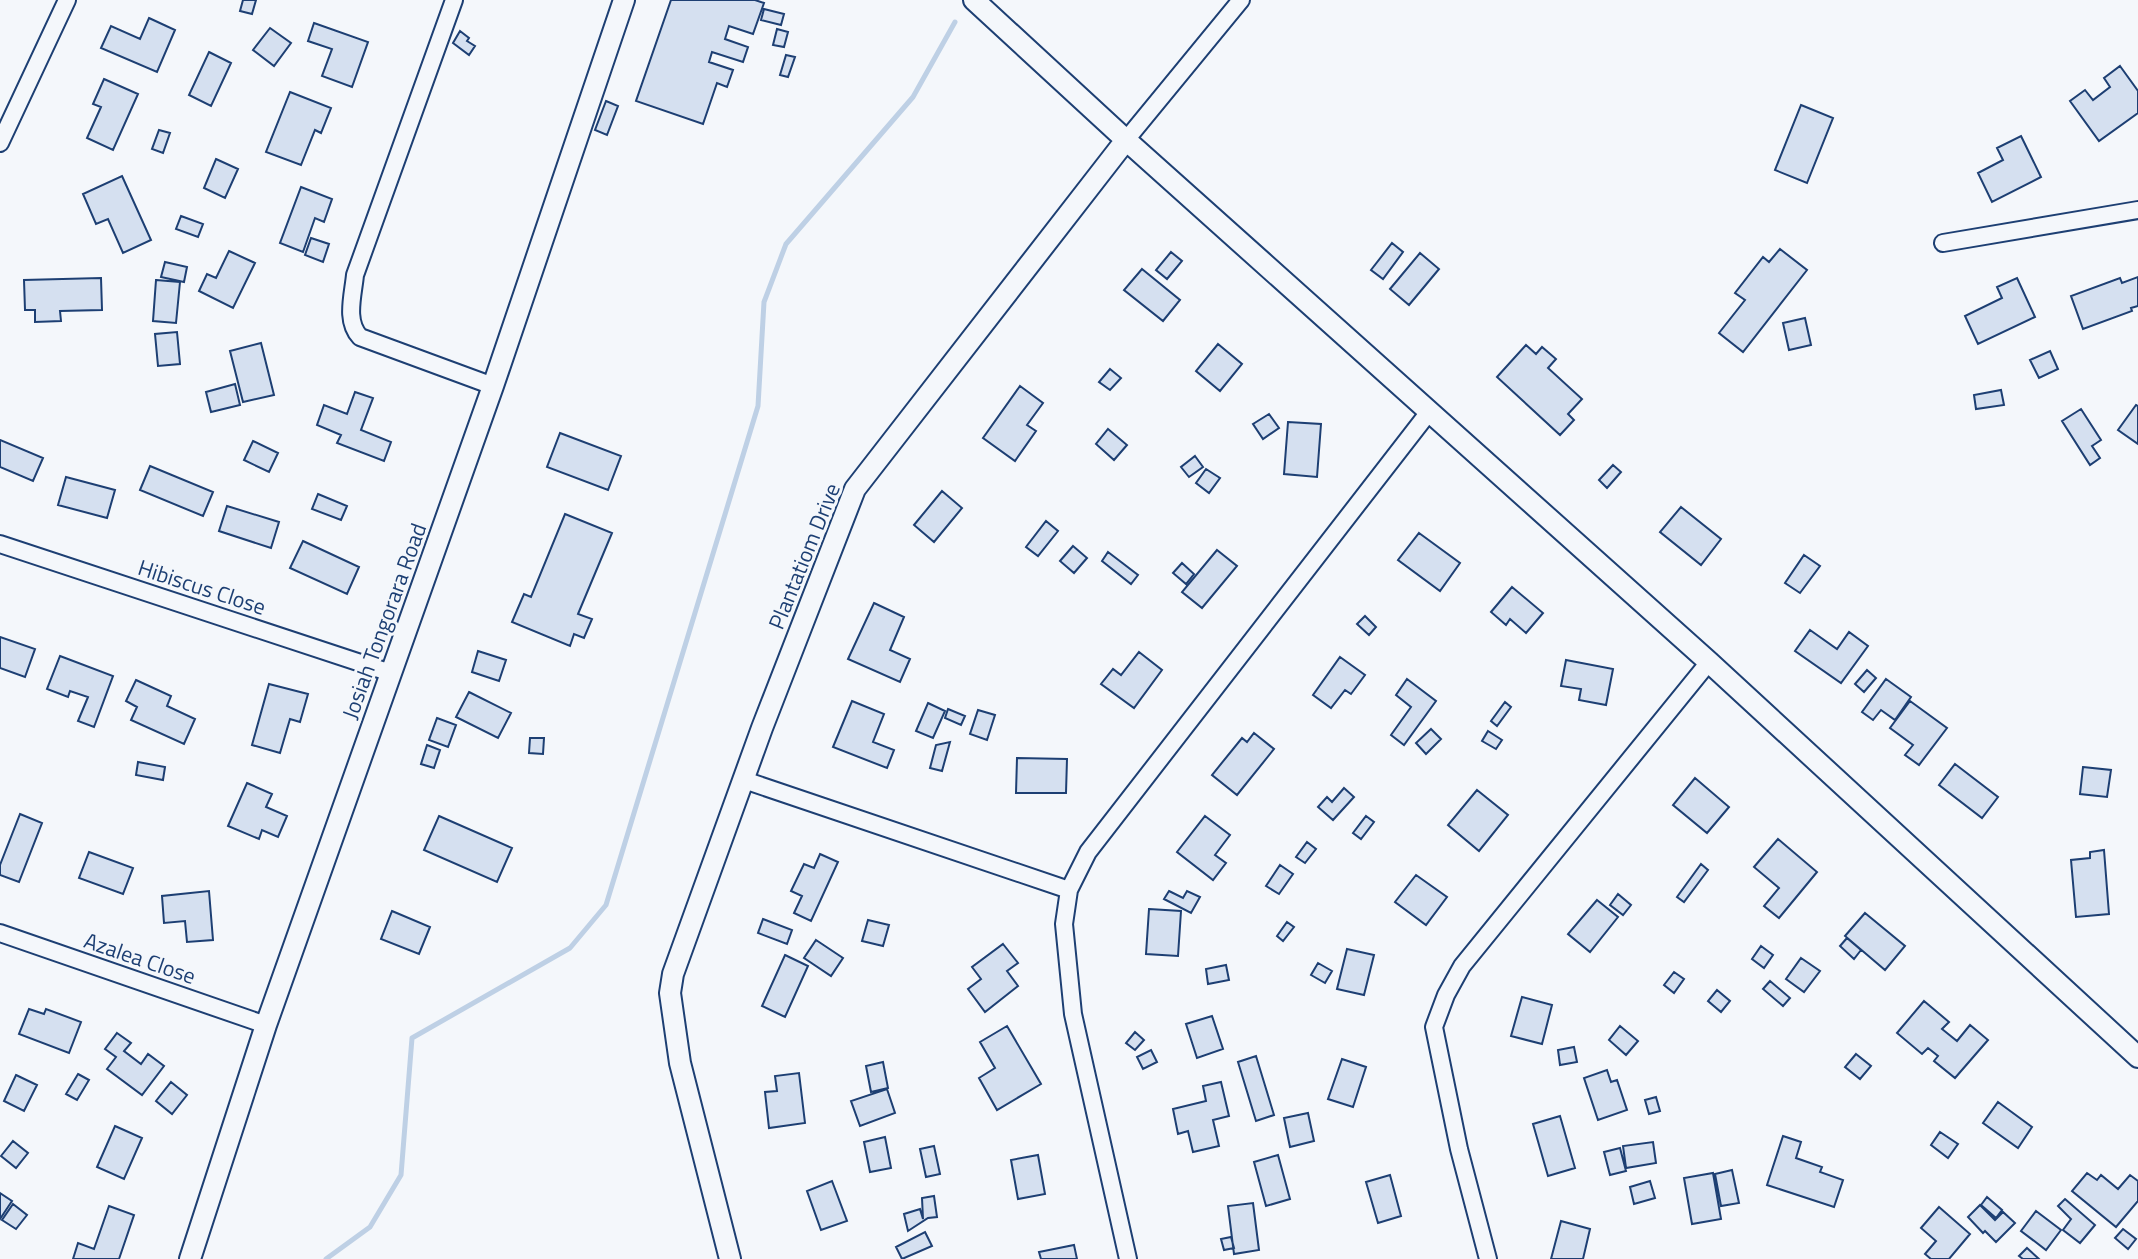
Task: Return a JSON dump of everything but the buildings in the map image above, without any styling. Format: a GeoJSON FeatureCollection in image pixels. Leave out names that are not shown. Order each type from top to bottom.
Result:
{"type":"FeatureCollection","features":[{"type":"Feature","properties":{"kind":"street"},"geometry":{"type":"LineString","coordinates":[[0,143],[67,0]]}},
{"type":"Feature","properties":{"kind":"street"},"geometry":{"type":"LineString","coordinates":[[454,0],[355,275],[351,320],[353,329],[360,337],[493,386]]}},
{"type":"Feature","properties":{"kind":"street","name":"Josiah Tongorara Road"},"geometry":{"type":"LineString","coordinates":[[190,1259],[266,1025],[493,386],[624,0]]}},
{"type":"Feature","properties":{"kind":"street"},"geometry":{"type":"LineString","coordinates":[[974,0],[1709,662],[2138,1057]]}},
{"type":"Feature","properties":{"kind":"street"},"geometry":{"type":"LineString","coordinates":[[1126,140],[1241,0]]}},
{"type":"Feature","properties":{"kind":"street","name":"Plantatiom Drive"},"geometry":{"type":"LineString","coordinates":[[730,1259],[680,1063],[670,993],[673,974],[762,728],[855,489],[1126,140]]}},
{"type":"Feature","properties":{"kind":"street"},"geometry":{"type":"LineString","coordinates":[[1943,243],[2138,210]]}},
{"type":"Feature","properties":{"kind":"street"},"geometry":{"type":"LineString","coordinates":[[1128,1259],[1073,1014],[1064,924],[1069,890],[1088,852],[1429,412]]}},
{"type":"Feature","properties":{"kind":"street","name":"Hibiscus Close"},"geometry":{"type":"LineString","coordinates":[[0,544],[391,673]]}},
{"type":"Feature","properties":{"kind":"street"},"geometry":{"type":"LineString","coordinates":[[1488,1259],[1459,1149],[1434,1027],[1446,995],[1462,966],[1709,662]]}},
{"type":"Feature","properties":{"kind":"street"},"geometry":{"type":"LineString","coordinates":[[744,780],[1069,890]]}},
{"type":"Feature","properties":{"kind":"street","name":"Azalea Close"},"geometry":{"type":"LineString","coordinates":[[0,933],[266,1025]]}},
{"type":"Feature","properties":{"kind":"waterway"},"geometry":{"type":"LineString","coordinates":[[326,1259],[370,1227],[401,1175],[412,1038],[570,948],[606,905],[758,406],[764,302],[786,244],[913,97],[955,22]]}}]}
